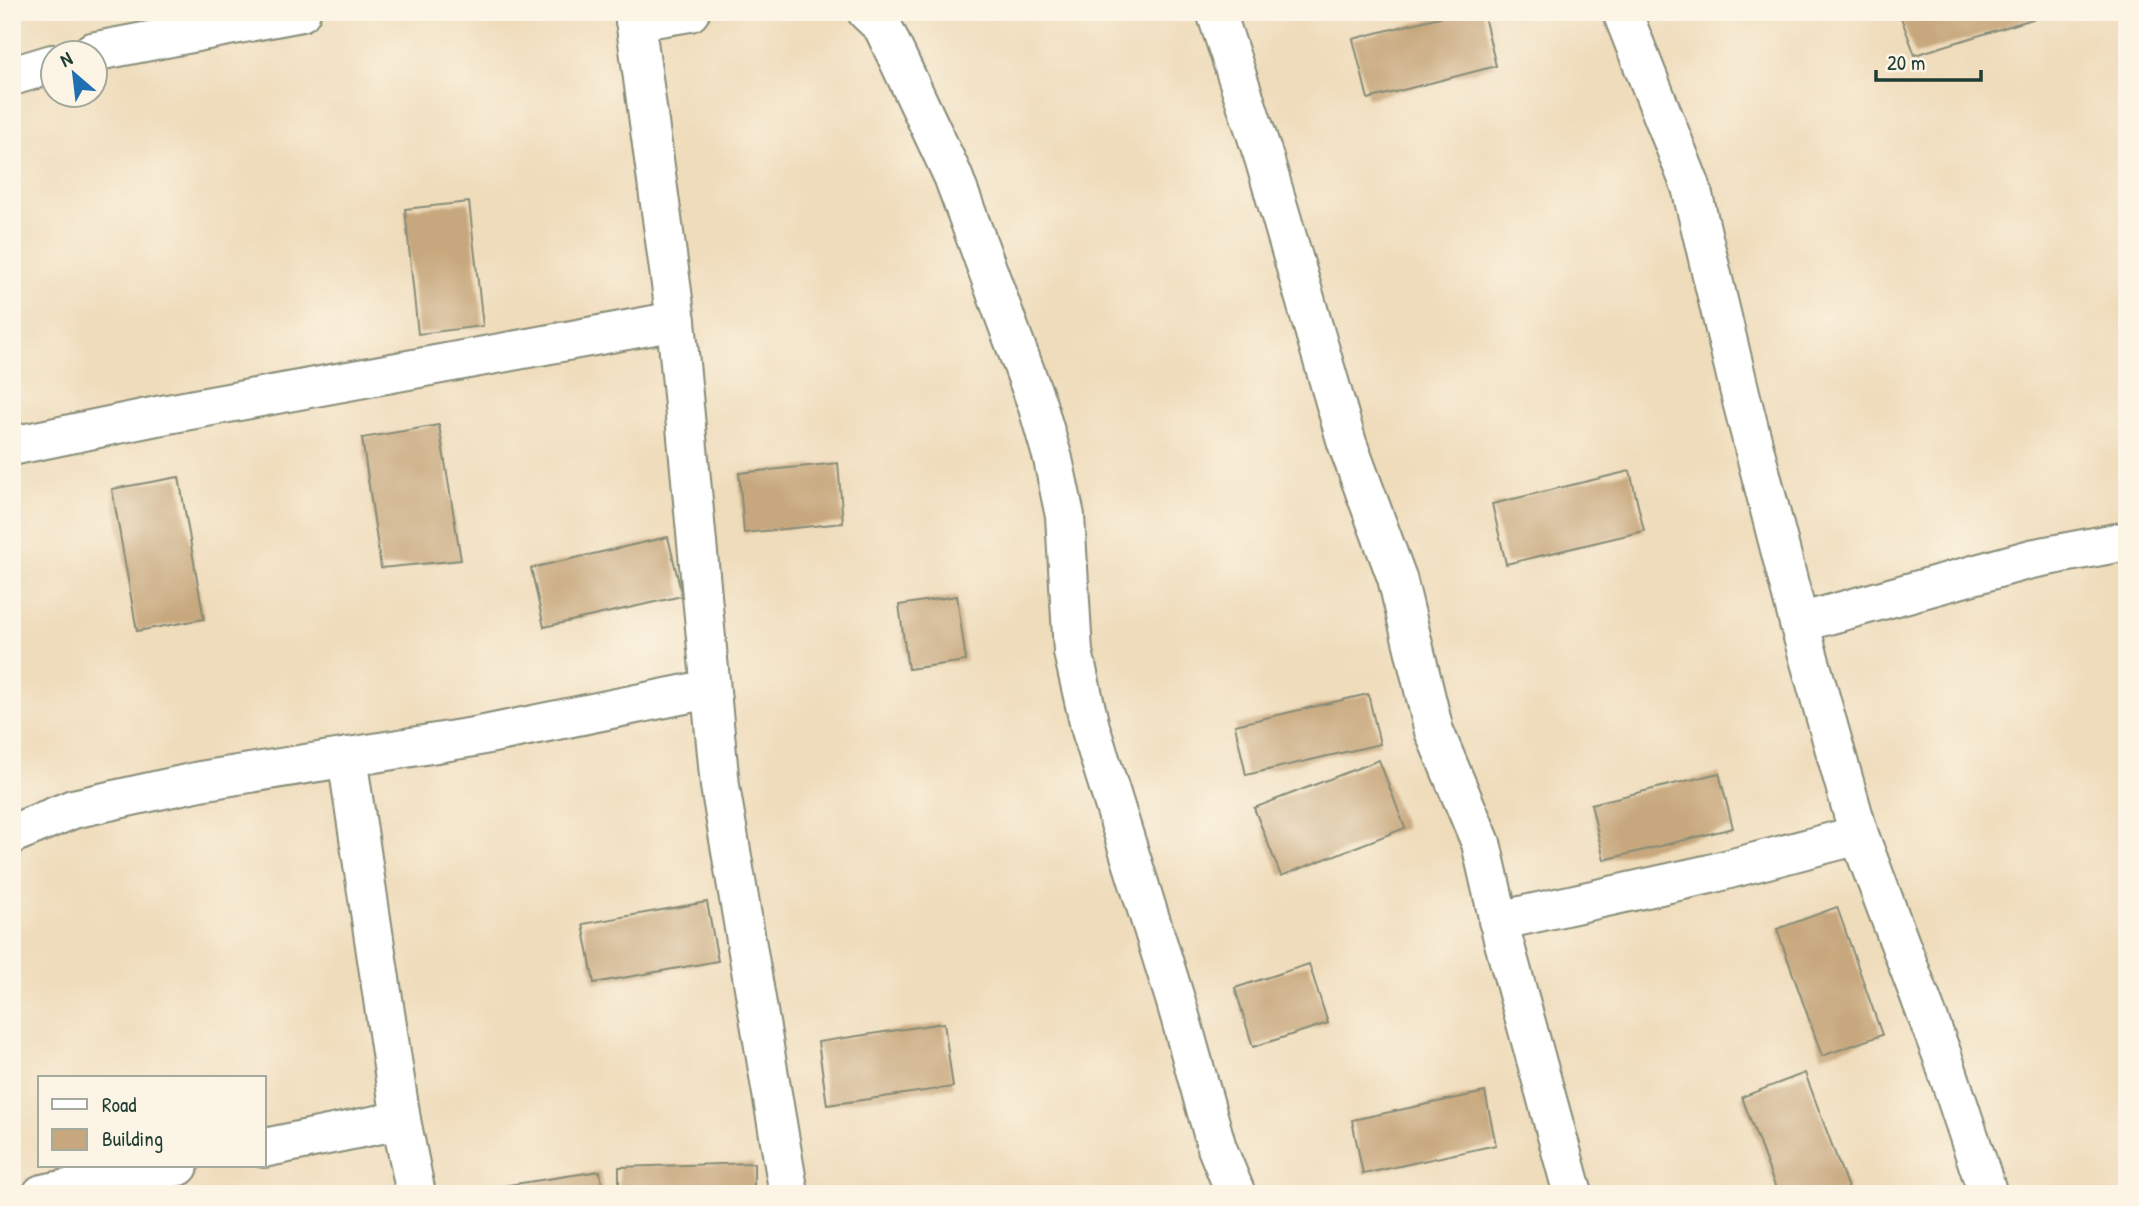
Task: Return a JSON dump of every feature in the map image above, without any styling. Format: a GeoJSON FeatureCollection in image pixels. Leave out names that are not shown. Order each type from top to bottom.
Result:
{"type":"FeatureCollection","features":[{"type":"Feature","properties":{"kind":"street"},"geometry":{"type":"LineString","coordinates":[[108,49],[300,12]]}},
{"type":"Feature","properties":{"kind":"street"},"geometry":{"type":"LineString","coordinates":[[690,12],[634,17],[676,321],[720,786],[789,1194]]}},
{"type":"Feature","properties":{"kind":"street"},"geometry":{"type":"LineString","coordinates":[[867,12],[883,27],[953,176],[1037,404],[1065,516],[1073,652],[1090,727],[1177,1002],[1217,1148],[1236,1194]]}},
{"type":"Feature","properties":{"kind":"street"},"geometry":{"type":"LineString","coordinates":[[1216,12],[1264,158],[1347,443],[1397,578],[1434,731],[1481,843],[1499,921],[1573,1194]]}},
{"type":"Feature","properties":{"kind":"street"},"geometry":{"type":"LineString","coordinates":[[1622,12],[1691,187],[1799,623],[1859,835],[1942,1055],[1988,1194]]}},
{"type":"Feature","properties":{"kind":"street"},"geometry":{"type":"LineString","coordinates":[[12,76],[38,68]]}},
{"type":"Feature","properties":{"kind":"street"},"geometry":{"type":"LineString","coordinates":[[12,446],[157,416],[676,321]]}},
{"type":"Feature","properties":{"kind":"street"},"geometry":{"type":"LineString","coordinates":[[1799,623],[2031,559],[2127,541]]}},
{"type":"Feature","properties":{"kind":"street"},"geometry":{"type":"LineString","coordinates":[[12,834],[74,809],[200,781],[474,737],[710,689]]}},
{"type":"Feature","properties":{"kind":"street"},"geometry":{"type":"LineString","coordinates":[[347,757],[401,1121],[416,1194]]}},
{"type":"Feature","properties":{"kind":"street"},"geometry":{"type":"LineString","coordinates":[[1499,921],[1710,874],[1859,835]]}},
{"type":"Feature","properties":{"kind":"street"},"geometry":{"type":"LineString","coordinates":[[266,1148],[401,1121]]}},
{"type":"Feature","properties":{"kind":"street"},"geometry":{"type":"LineString","coordinates":[[41,1194],[169,1168]]}},
{"type":"Feature","properties":{"kind":"building"},"geometry":{"type":"Polygon","coordinates":[[[1459,12],[1483,12],[1496,66],[1368,99],[1353,39],[1459,12]]]}},
{"type":"Feature","properties":{"kind":"building"},"geometry":{"type":"Polygon","coordinates":[[[1899,12],[2035,12],[2036,18],[1915,55],[1899,12]]]}},
{"type":"Feature","properties":{"kind":"building"},"geometry":{"type":"Polygon","coordinates":[[[469,202],[483,326],[418,334],[405,209],[469,202]]]}},
{"type":"Feature","properties":{"kind":"building"},"geometry":{"type":"Polygon","coordinates":[[[439,425],[461,560],[381,568],[362,438],[439,425]]]}},
{"type":"Feature","properties":{"kind":"building"},"geometry":{"type":"Polygon","coordinates":[[[838,463],[843,523],[744,533],[739,473],[838,463]]]}},
{"type":"Feature","properties":{"kind":"building"},"geometry":{"type":"Polygon","coordinates":[[[1630,471],[1644,531],[1506,564],[1492,504],[1630,471]]]}},
{"type":"Feature","properties":{"kind":"building"},"geometry":{"type":"Polygon","coordinates":[[[179,477],[204,619],[137,631],[112,489],[179,477]]]}},
{"type":"Feature","properties":{"kind":"building"},"geometry":{"type":"Polygon","coordinates":[[[668,537],[682,596],[544,627],[531,568],[668,537]]]}},
{"type":"Feature","properties":{"kind":"building"},"geometry":{"type":"Polygon","coordinates":[[[957,596],[966,661],[908,669],[899,605],[957,596]]]}},
{"type":"Feature","properties":{"kind":"building"},"geometry":{"type":"Polygon","coordinates":[[[1368,694],[1380,744],[1246,775],[1235,725],[1368,694]]]}},
{"type":"Feature","properties":{"kind":"building"},"geometry":{"type":"Polygon","coordinates":[[[1379,760],[1405,828],[1281,876],[1254,808],[1379,760]]]}},
{"type":"Feature","properties":{"kind":"building"},"geometry":{"type":"Polygon","coordinates":[[[1719,773],[1733,828],[1604,860],[1591,804],[1719,773]]]}},
{"type":"Feature","properties":{"kind":"building"},"geometry":{"type":"Polygon","coordinates":[[[707,902],[718,961],[594,983],[583,924],[707,902]]]}},
{"type":"Feature","properties":{"kind":"building"},"geometry":{"type":"Polygon","coordinates":[[[1837,907],[1882,1035],[1822,1056],[1777,929],[1837,907]]]}},
{"type":"Feature","properties":{"kind":"building"},"geometry":{"type":"Polygon","coordinates":[[[1309,964],[1328,1023],[1253,1047],[1235,988],[1309,964]]]}},
{"type":"Feature","properties":{"kind":"building"},"geometry":{"type":"Polygon","coordinates":[[[944,1023],[953,1087],[827,1105],[818,1042],[944,1023]]]}},
{"type":"Feature","properties":{"kind":"building"},"geometry":{"type":"Polygon","coordinates":[[[1805,1073],[1848,1188],[1832,1194],[1778,1194],[1742,1097],[1805,1073]]]}},
{"type":"Feature","properties":{"kind":"building"},"geometry":{"type":"Polygon","coordinates":[[[1485,1092],[1496,1145],[1363,1174],[1352,1120],[1485,1092]]]}},
{"type":"Feature","properties":{"kind":"building"},"geometry":{"type":"Polygon","coordinates":[[[754,1163],[754,1194],[619,1194],[619,1167],[754,1163]]]}},
{"type":"Feature","properties":{"kind":"building"},"geometry":{"type":"Polygon","coordinates":[[[600,1171],[603,1194],[462,1194],[462,1192],[600,1171]]]}}]}
